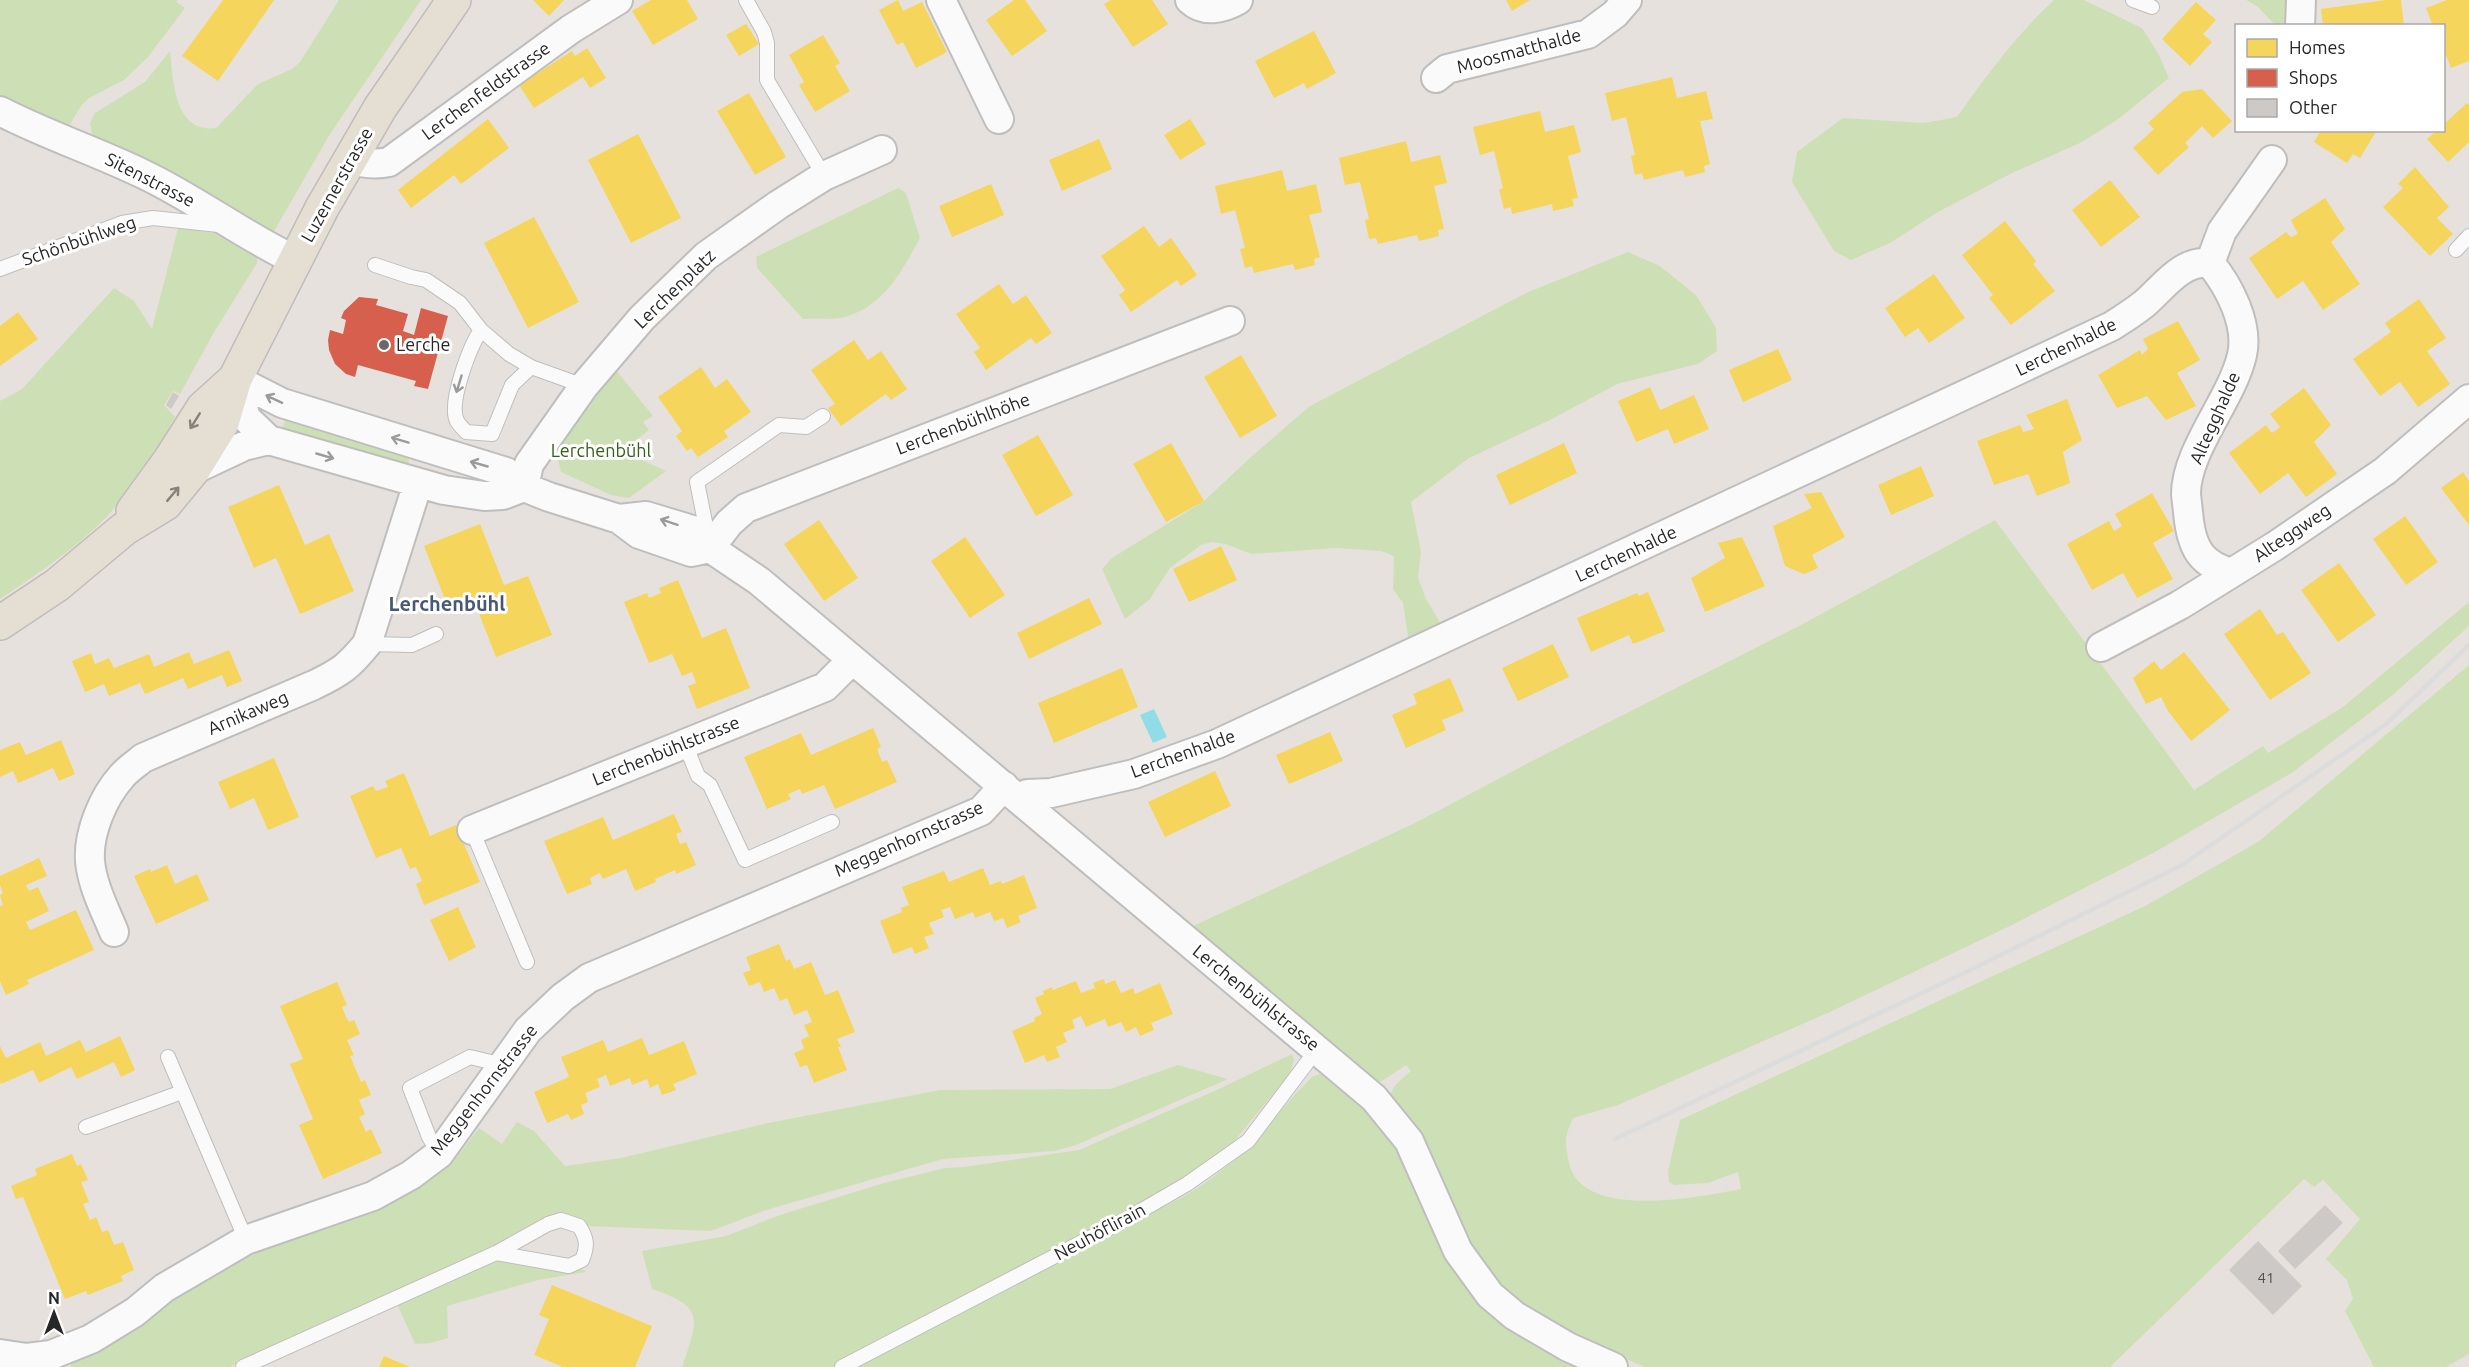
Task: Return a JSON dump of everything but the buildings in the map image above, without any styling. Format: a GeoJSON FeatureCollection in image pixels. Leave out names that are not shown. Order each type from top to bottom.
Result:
{"type":"FeatureCollection","features":[{"type":"Feature","properties":{"kind":"main road","name":"Luzernerstrasse"},"geometry":{"type":"LineString","coordinates":[[0,623],[57,585],[124,529],[165,504],[193,470],[222,423],[235,379],[322,208],[386,99],[454,0]]}},
{"type":"Feature","properties":{"kind":"main road","name":"Luzernerstrasse"},"geometry":{"type":"LineString","coordinates":[[124,529],[136,506],[170,460],[203,408],[235,379]]}},
{"type":"Feature","properties":{"kind":"street","name":"Lerchenfeldstrasse"},"geometry":{"type":"LineString","coordinates":[[350,159],[376,165],[389,162],[571,29],[618,0]]}},
{"type":"Feature","properties":{"kind":"street"},"geometry":{"type":"LineString","coordinates":[[941,0],[999,119]]}},
{"type":"Feature","properties":{"kind":"street"},"geometry":{"type":"LineString","coordinates":[[1190,0],[1196,5],[1217,9],[1238,0]]}},
{"type":"Feature","properties":{"kind":"street","name":"Moosmatthalde"},"geometry":{"type":"LineString","coordinates":[[1436,78],[1447,69],[1588,34],[1616,14],[1627,0]]}},
{"type":"Feature","properties":{"kind":"street"},"geometry":{"type":"LineString","coordinates":[[2300,24],[2301,0]]}},
{"type":"Feature","properties":{"kind":"street","name":"Sitenstrasse"},"geometry":{"type":"LineString","coordinates":[[0,111],[144,174],[261,244],[295,260]]}},
{"type":"Feature","properties":{"kind":"street","name":"Lerchenplatz"},"geometry":{"type":"LineString","coordinates":[[524,487],[529,464],[584,386],[642,318],[706,256],[824,176],[882,150]]}},
{"type":"Feature","properties":{"kind":"street"},"geometry":{"type":"LineString","coordinates":[[2210,263],[2222,231],[2272,160]]}},
{"type":"Feature","properties":{"kind":"street","name":"Lerchenhalde"},"geometry":{"type":"LineString","coordinates":[[1012,793],[1051,793],[1134,774],[1217,744],[2112,326],[2142,305],[2181,270],[2198,262],[2210,263]]}},
{"type":"Feature","properties":{"kind":"street","name":"Altegghalde"},"geometry":{"type":"LineString","coordinates":[[2210,263],[2224,280],[2242,325],[2243,353],[2230,387],[2195,456],[2186,492],[2190,528],[2196,549],[2214,568],[2231,573]]}},
{"type":"Feature","properties":{"kind":"street","name":"Lerchenbühlhöhe"},"geometry":{"type":"LineString","coordinates":[[710,548],[729,523],[746,508],[1230,321]]}},
{"type":"Feature","properties":{"kind":"street"},"geometry":{"type":"LineString","coordinates":[[235,379],[246,418],[269,440]]}},
{"type":"Feature","properties":{"kind":"street"},"geometry":{"type":"LineString","coordinates":[[235,379],[282,403],[425,464],[484,496],[502,495],[524,487],[620,519],[639,534],[691,552],[710,548]]}},
{"type":"Feature","properties":{"kind":"street","name":"Alteggweg"},"geometry":{"type":"LineString","coordinates":[[2101,647],[2231,573],[2385,471],[2469,399]]}},
{"type":"Feature","properties":{"kind":"street"},"geometry":{"type":"LineString","coordinates":[[193,470],[238,448],[269,440],[425,464]]}},
{"type":"Feature","properties":{"kind":"street","name":"Arnikaweg"},"geometry":{"type":"LineString","coordinates":[[114,932],[98,893],[90,863],[90,842],[105,802],[121,776],[143,758],[341,672],[367,644],[425,464]]}},
{"type":"Feature","properties":{"kind":"street","name":"Lerchenbühlstrasse"},"geometry":{"type":"LineString","coordinates":[[710,548],[759,580],[1318,1048],[1374,1098],[1409,1141],[1458,1251],[1490,1295],[1515,1316],[1568,1347],[1612,1367]]}},
{"type":"Feature","properties":{"kind":"street","name":"Lerchenbühlstrasse"},"geometry":{"type":"LineString","coordinates":[[472,830],[825,687],[852,660]]}},
{"type":"Feature","properties":{"kind":"street","name":"Meggenhornstrasse"},"geometry":{"type":"LineString","coordinates":[[18,1360],[51,1355],[91,1339],[135,1312],[165,1287],[246,1240],[373,1196],[411,1175],[440,1154],[528,1030],[563,997],[590,978],[981,810],[1012,793]]}},
{"type":"Feature","properties":{"kind":"lane"},"geometry":{"type":"LineString","coordinates":[[746,0],[768,43],[767,80],[824,176]]}},
{"type":"Feature","properties":{"kind":"lane"},"geometry":{"type":"LineString","coordinates":[[2133,0],[2152,7]]}},
{"type":"Feature","properties":{"kind":"lane","name":"Schönbühlweg"},"geometry":{"type":"LineString","coordinates":[[0,268],[122,223],[153,218],[219,225],[230,224]]}},
{"type":"Feature","properties":{"kind":"lane"},"geometry":{"type":"LineString","coordinates":[[2456,250],[2469,236]]}},
{"type":"Feature","properties":{"kind":"lane"},"geometry":{"type":"LineString","coordinates":[[375,265],[411,278],[426,280],[460,303],[481,330],[509,354],[531,367],[584,386]]}},
{"type":"Feature","properties":{"kind":"lane"},"geometry":{"type":"LineString","coordinates":[[481,330],[468,356],[456,396],[456,419],[466,432],[492,434],[512,385],[531,367]]}},
{"type":"Feature","properties":{"kind":"lane"},"geometry":{"type":"LineString","coordinates":[[710,548],[697,482],[779,424],[806,427],[823,416]]}},
{"type":"Feature","properties":{"kind":"lane"},"geometry":{"type":"LineString","coordinates":[[367,644],[412,645],[436,634]]}},
{"type":"Feature","properties":{"kind":"lane"},"geometry":{"type":"LineString","coordinates":[[685,744],[698,776],[710,785],[745,860],[832,822]]}},
{"type":"Feature","properties":{"kind":"lane"},"geometry":{"type":"LineString","coordinates":[[472,830],[527,962]]}},
{"type":"Feature","properties":{"kind":"lane","name":"Neuhöflirain"},"geometry":{"type":"LineString","coordinates":[[842,1367],[1130,1217],[1187,1184],[1248,1141],[1318,1048]]}},
{"type":"Feature","properties":{"kind":"lane"},"geometry":{"type":"LineString","coordinates":[[168,1057],[246,1240]]}},
{"type":"Feature","properties":{"kind":"lane"},"geometry":{"type":"LineString","coordinates":[[440,1154],[429,1137],[410,1088],[470,1057],[503,1065]]}},
{"type":"Feature","properties":{"kind":"lane"},"geometry":{"type":"LineString","coordinates":[[86,1127],[182,1092]]}},
{"type":"Feature","properties":{"kind":"lane"},"geometry":{"type":"LineString","coordinates":[[243,1367],[496,1253],[548,1224],[561,1220],[579,1226],[585,1235],[587,1248],[582,1260],[569,1266],[496,1253]]}},
{"type":"Feature","properties":{"kind":"green space"},"geometry":{"type":"Polygon","coordinates":[[[0,0],[178,0],[176,2],[185,8],[148,57],[124,80],[89,98],[81,106],[65,133],[0,102],[0,0]]]}},
{"type":"Feature","properties":{"kind":"green space"},"geometry":{"type":"Polygon","coordinates":[[[339,0],[421,0],[330,134],[273,233],[223,202],[105,142],[93,139],[90,123],[95,113],[145,82],[170,51],[175,89],[184,114],[202,128],[216,128],[258,84],[292,69],[300,62],[339,0]]]}},
{"type":"Feature","properties":{"kind":"green space"},"geometry":{"type":"Polygon","coordinates":[[[2054,0],[2084,0],[2142,28],[2158,53],[2169,78],[2117,120],[2080,143],[2010,174],[1938,212],[1890,243],[1851,260],[1834,251],[1792,182],[1797,152],[1843,118],[1924,123],[1957,117],[2015,41],[2054,0]]]}},
{"type":"Feature","properties":{"kind":"green space"},"geometry":{"type":"Polygon","coordinates":[[[2246,0],[2299,0],[2295,24],[2274,24],[2257,6],[2246,0]]]}},
{"type":"Feature","properties":{"kind":"green space"},"geometry":{"type":"Polygon","coordinates":[[[898,188],[906,193],[920,238],[899,275],[890,286],[871,305],[859,312],[840,318],[803,319],[757,268],[756,257],[898,188]]]}},
{"type":"Feature","properties":{"kind":"green space"},"geometry":{"type":"Polygon","coordinates":[[[179,224],[215,230],[248,252],[251,248],[257,255],[257,263],[213,334],[180,394],[173,391],[164,405],[175,417],[130,489],[109,514],[81,541],[0,599],[0,401],[22,389],[114,288],[134,301],[152,329],[179,224]]]}},
{"type":"Feature","properties":{"kind":"green space"},"geometry":{"type":"Polygon","coordinates":[[[1628,252],[1660,266],[1696,295],[1716,328],[1717,351],[1698,364],[1617,384],[1552,419],[1469,458],[1411,502],[1421,552],[1418,578],[1426,599],[1444,629],[1409,643],[1403,603],[1393,589],[1394,556],[1381,551],[1337,548],[1252,554],[1225,544],[1212,542],[1201,545],[1170,568],[1149,600],[1125,619],[1102,569],[1112,558],[1204,501],[1310,406],[1526,293],[1628,252]]]}},
{"type":"Feature","properties":{"kind":"green space","name":"Lerchenbühl"},"geometry":{"type":"Polygon","coordinates":[[[616,370],[653,416],[643,422],[649,430],[635,441],[640,459],[666,471],[629,498],[611,495],[561,472],[558,460],[560,446],[616,370]]]}},
{"type":"Feature","properties":{"kind":"green space"},"geometry":{"type":"Polygon","coordinates":[[[286,418],[406,452],[409,460],[407,469],[281,432],[286,418]]]}},
{"type":"Feature","properties":{"kind":"green space"},"geometry":{"type":"Polygon","coordinates":[[[1995,520],[2194,790],[2263,746],[2268,753],[2343,707],[2469,602],[2469,626],[2394,694],[2293,772],[2155,852],[2012,925],[1832,1011],[1618,1105],[1573,1118],[1566,1145],[1569,1163],[1578,1181],[1595,1193],[1618,1199],[1644,1201],[1672,1200],[1741,1189],[1738,1172],[1708,1183],[1674,1185],[1669,1182],[1668,1171],[1680,1120],[2145,906],[2258,842],[2469,665],[2469,1354],[2446,1367],[2374,1367],[2345,1311],[2353,1299],[2347,1280],[2326,1259],[2360,1219],[2323,1180],[2314,1187],[2304,1179],[2110,1367],[1645,1367],[1573,1336],[1521,1304],[1498,1283],[1463,1234],[1428,1147],[1410,1119],[1390,1098],[1395,1086],[1411,1071],[1406,1065],[1382,1081],[1374,1082],[1189,928],[1413,824],[1799,626],[1995,520]]]}},
{"type":"Feature","properties":{"kind":"green space"},"geometry":{"type":"Polygon","coordinates":[[[1292,1054],[1294,1060],[1290,1073],[1232,1144],[1133,1222],[1184,1196],[1209,1180],[1241,1153],[1312,1077],[1320,1074],[1361,1107],[1401,1151],[1507,1327],[1534,1346],[1581,1367],[682,1367],[692,1337],[693,1317],[682,1302],[652,1289],[642,1251],[726,1236],[780,1215],[884,1183],[945,1168],[1079,1150],[1221,1088],[1292,1054]]]}},
{"type":"Feature","properties":{"kind":"green space"},"geometry":{"type":"Polygon","coordinates":[[[1178,1065],[1228,1079],[1076,1145],[1055,1151],[943,1159],[766,1210],[711,1231],[586,1226],[571,1215],[560,1214],[463,1262],[230,1367],[71,1367],[70,1362],[147,1318],[223,1267],[395,1202],[416,1190],[455,1159],[479,1128],[502,1144],[517,1122],[534,1131],[565,1166],[621,1158],[768,1123],[940,1090],[1110,1089],[1178,1065]]]}},
{"type":"Feature","properties":{"kind":"green space"},"geometry":{"type":"Polygon","coordinates":[[[493,1260],[578,1266],[586,1272],[538,1280],[447,1306],[448,1338],[431,1343],[415,1344],[398,1306],[399,1302],[493,1260]]]}},
{"type":"Feature","properties":{"kind":"water"},"geometry":{"type":"Polygon","coordinates":[[[1154,709],[1167,737],[1153,743],[1140,715],[1154,709]]]}},
{"type":"Feature","properties":{"kind":"railway"},"geometry":{"type":"LineString","coordinates":[[1615,1139],[1964,973],[2182,865],[2385,725],[2469,645]]}},
{"type":"Feature","properties":{"kind":"place","name":"Lerche"},"geometry":{"type":"Point","coordinates":[384,345]}},
{"type":"Feature","properties":{"kind":"district","name":"Lerchenbühl"},"geometry":{"type":"Point","coordinates":[447,604]}}]}
